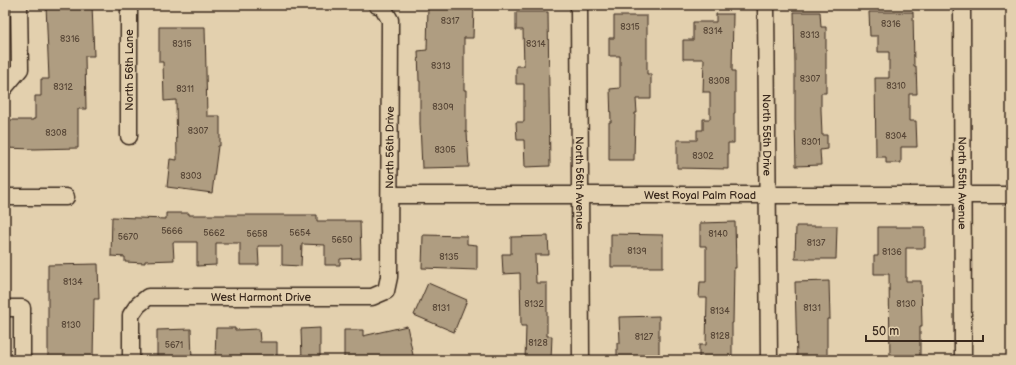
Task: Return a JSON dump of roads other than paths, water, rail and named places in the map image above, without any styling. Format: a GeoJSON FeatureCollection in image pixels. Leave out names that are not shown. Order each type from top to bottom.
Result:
{"type":"FeatureCollection","features":[{"type":"Feature","properties":{"kind":"street"},"geometry":{"type":"LineString","coordinates":[[5,87],[20,69],[19,5]]}},
{"type":"Feature","properties":{"kind":"street","name":"North 56th Lane"},"geometry":{"type":"LineString","coordinates":[[129,5],[129,136]]}},
{"type":"Feature","properties":{"kind":"street","name":"North 56th Avenue"},"geometry":{"type":"LineString","coordinates":[[579,5],[581,360]]}},
{"type":"Feature","properties":{"kind":"street","name":"North 55th Drive"},"geometry":{"type":"LineString","coordinates":[[766,5],[768,360]]}},
{"type":"Feature","properties":{"kind":"street","name":"North 55th Avenue"},"geometry":{"type":"LineString","coordinates":[[962,5],[963,360]]}},
{"type":"Feature","properties":{"kind":"street","name":"North 56th Drive"},"geometry":{"type":"LineString","coordinates":[[380,6],[390,20],[389,277],[386,291]]}},
{"type":"Feature","properties":{"kind":"street","name":"West Royal Palm Road"},"geometry":{"type":"LineString","coordinates":[[390,195],[1011,195]]}},
{"type":"Feature","properties":{"kind":"street"},"geometry":{"type":"LineString","coordinates":[[5,197],[66,197]]}},
{"type":"Feature","properties":{"kind":"street","name":"West Harmont Drive"},"geometry":{"type":"LineString","coordinates":[[132,360],[131,315],[138,305],[148,297],[372,297],[386,291]]}},
{"type":"Feature","properties":{"kind":"street"},"geometry":{"type":"LineString","coordinates":[[5,308],[22,308],[22,360]]}}]}
